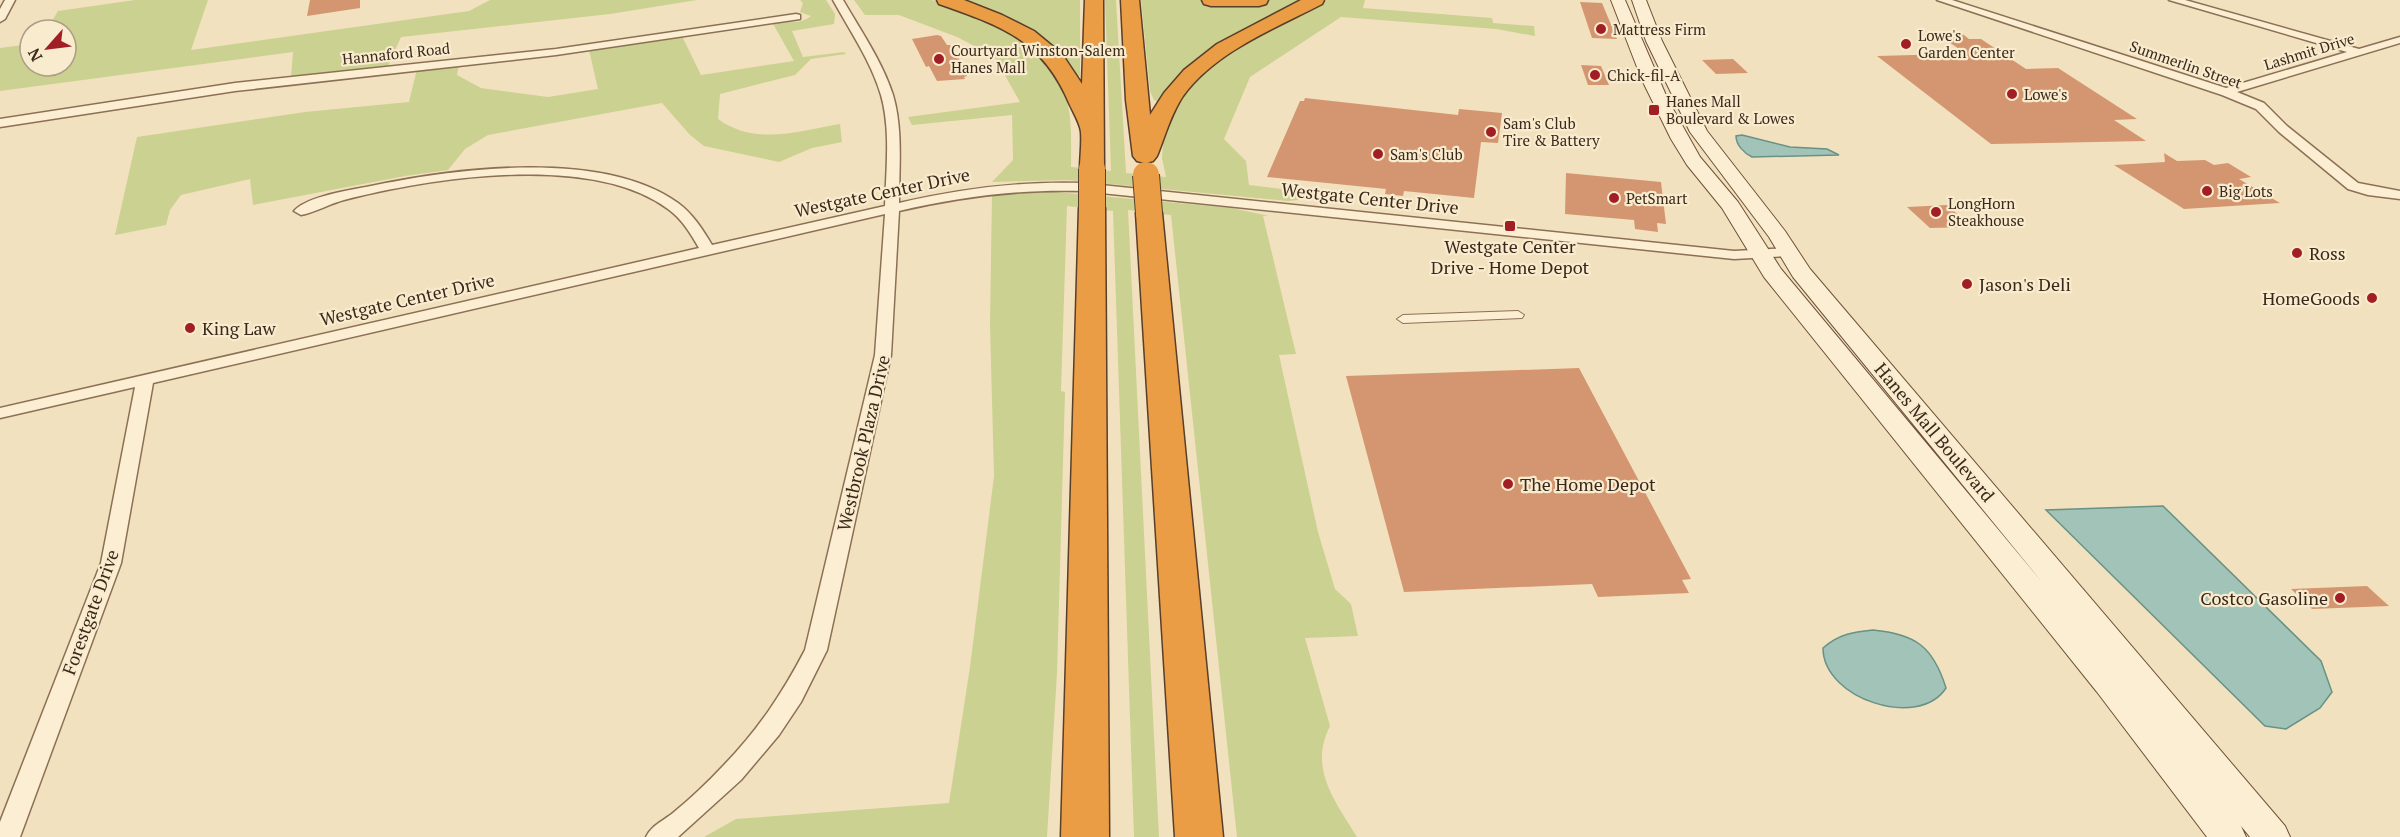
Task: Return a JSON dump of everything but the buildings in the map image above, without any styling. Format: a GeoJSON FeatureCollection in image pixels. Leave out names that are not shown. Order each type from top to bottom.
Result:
{"type":"FeatureCollection","features":[{"type":"Feature","properties":{"kind":"highway"},"geometry":{"type":"LineString","coordinates":[[946,0],[994,18],[1046,51],[1064,71],[1091,127]]}},
{"type":"Feature","properties":{"kind":"highway"},"geometry":{"type":"LineString","coordinates":[[1085,837],[1094,0]]}},
{"type":"Feature","properties":{"kind":"highway"},"geometry":{"type":"LineString","coordinates":[[1130,0],[1199,837]]}},
{"type":"Feature","properties":{"kind":"highway"},"geometry":{"type":"LineString","coordinates":[[1211,0],[1259,0]]}},
{"type":"Feature","properties":{"kind":"highway"},"geometry":{"type":"LineString","coordinates":[[1145,166],[1163,112],[1177,90],[1207,60],[1267,24],[1315,0]]}},
{"type":"Feature","properties":{"kind":"main road","name":"Hanes Mall Boulevard"},"geometry":{"type":"LineString","coordinates":[[1618,0],[1636,47],[1669,119],[1692,159],[1715,185],[1751,235],[1772,272],[2108,683],[2228,837]]}},
{"type":"Feature","properties":{"kind":"main road","name":"Hanes Mall Boulevard"},"geometry":{"type":"LineString","coordinates":[[1639,0],[1660,55],[1699,132],[1754,201],[1801,272],[2272,837]]}},
{"type":"Feature","properties":{"kind":"street"},"geometry":{"type":"LineString","coordinates":[[0,19],[10,0]]}},
{"type":"Feature","properties":{"kind":"street","name":"Westbrook Plaza Drive"},"geometry":{"type":"LineString","coordinates":[[659,837],[732,773],[771,728],[792,696],[816,650],[885,349],[894,155],[887,96],[877,69],[838,0]]}},
{"type":"Feature","properties":{"kind":"street","name":"Summerlin Street"},"geometry":{"type":"LineString","coordinates":[[1942,0],[2226,92],[2260,106],[2283,129],[2353,186],[2399,196]]}},
{"type":"Feature","properties":{"kind":"street"},"geometry":{"type":"LineString","coordinates":[[2174,0],[2358,52]]}},
{"type":"Feature","properties":{"kind":"street","name":"Hannaford Road"},"geometry":{"type":"LineString","coordinates":[[0,123],[235,87],[564,51],[796,16]]}},
{"type":"Feature","properties":{"kind":"street","name":"Lashmit Drive"},"geometry":{"type":"LineString","coordinates":[[2226,92],[2400,40]]}},
{"type":"Feature","properties":{"kind":"street"},"geometry":{"type":"LineString","coordinates":[[301,211],[342,197],[427,180],[514,172],[570,174],[631,186],[661,199],[691,223],[708,251]]}},
{"type":"Feature","properties":{"kind":"street","name":"Westgate Center Drive"},"geometry":{"type":"LineString","coordinates":[[0,412],[891,208],[981,190],[1066,186],[1723,254],[1788,252]]}},
{"type":"Feature","properties":{"kind":"street"},"geometry":{"type":"LineString","coordinates":[[1403,319],[1518,315]]}},
{"type":"Feature","properties":{"kind":"street","name":"Forestgate Drive"},"geometry":{"type":"LineString","coordinates":[[7,837],[111,563],[145,380]]}},
{"type":"Feature","properties":{"kind":"green space"},"geometry":{"type":"Polygon","coordinates":[[[135,0],[208,0],[191,50],[469,11],[490,0],[697,0],[610,14],[401,37],[388,66],[291,77],[293,52],[0,91],[0,48],[18,46],[18,78],[78,78],[78,18],[54,18],[58,11],[135,0]]]}},
{"type":"Feature","properties":{"kind":"green space"},"geometry":{"type":"Polygon","coordinates":[[[800,0],[826,0],[835,14],[834,24],[792,31],[803,57],[844,52],[846,54],[811,59],[795,75],[720,94],[718,119],[732,127],[762,134],[793,133],[840,124],[842,142],[812,148],[779,162],[704,146],[690,135],[662,103],[488,135],[465,149],[448,170],[253,205],[250,179],[181,195],[170,210],[166,225],[115,235],[137,137],[305,112],[409,102],[417,69],[459,65],[457,75],[481,88],[548,97],[598,89],[589,50],[682,36],[701,75],[794,61],[772,22],[797,22],[811,16],[800,12],[803,3],[800,0]]]}},
{"type":"Feature","properties":{"kind":"green space"},"geometry":{"type":"Polygon","coordinates":[[[854,0],[931,0],[967,12],[1005,31],[1039,57],[1053,71],[1062,86],[1070,115],[1071,167],[1111,171],[1105,0],[1116,0],[1126,173],[1166,177],[1162,158],[1164,129],[1185,88],[1232,48],[1327,0],[1365,0],[1363,8],[1492,18],[1493,23],[1534,26],[1535,36],[1496,29],[1341,17],[1250,77],[1224,139],[1246,161],[1249,185],[1314,193],[1298,200],[1288,201],[1068,180],[992,182],[1013,160],[1012,115],[912,125],[908,117],[1020,102],[994,56],[957,37],[899,15],[865,15],[854,0]]]}},
{"type":"Feature","properties":{"kind":"green space"},"geometry":{"type":"Polygon","coordinates":[[[957,0],[1080,0],[1080,76],[1073,76],[1068,69],[957,0]]]}},
{"type":"Feature","properties":{"kind":"green space"},"geometry":{"type":"Polygon","coordinates":[[[1141,0],[1303,0],[1160,102],[1154,100],[1150,91],[1141,0]]]}},
{"type":"Feature","properties":{"kind":"green space"},"geometry":{"type":"Polygon","coordinates":[[[1045,191],[1232,208],[1269,216],[1263,216],[1296,354],[1279,355],[1318,532],[1335,589],[1351,604],[1358,636],[1305,638],[1330,726],[1324,742],[1323,771],[1333,798],[1357,837],[1237,837],[1171,215],[1128,210],[1159,837],[1134,837],[1113,211],[1067,206],[1061,391],[1065,392],[1057,673],[1047,837],[704,837],[736,819],[949,803],[970,667],[994,476],[990,325],[992,195],[1045,191]]]}},
{"type":"Feature","properties":{"kind":"water"},"geometry":{"type":"Polygon","coordinates":[[[1742,135],[1790,147],[1827,149],[1839,155],[1752,157],[1737,143],[1736,136],[1742,135]]]}},
{"type":"Feature","properties":{"kind":"water"},"geometry":{"type":"Polygon","coordinates":[[[2163,506],[2321,661],[2332,692],[2320,708],[2286,729],[2265,726],[2046,510],[2163,506]]]}},
{"type":"Feature","properties":{"kind":"water"},"geometry":{"type":"Polygon","coordinates":[[[1873,630],[1900,635],[1920,645],[1935,662],[1946,688],[1933,700],[1915,707],[1895,707],[1874,703],[1838,682],[1827,666],[1823,648],[1846,634],[1873,630]]]}},
{"type":"Feature","properties":{"kind":"place","name":"Mattress Firm"},"geometry":{"type":"Point","coordinates":[1601,29]}},
{"type":"Feature","properties":{"kind":"place","name":"Lowe's Garden Center"},"geometry":{"type":"Point","coordinates":[1906,44]}},
{"type":"Feature","properties":{"kind":"place","name":"Courtyard Winston-Salem Hanes Mall"},"geometry":{"type":"Point","coordinates":[939,59]}},
{"type":"Feature","properties":{"kind":"place","name":"Chick-fil-A"},"geometry":{"type":"Point","coordinates":[1595,75]}},
{"type":"Feature","properties":{"kind":"place","name":"Lowe's"},"geometry":{"type":"Point","coordinates":[2012,94]}},
{"type":"Feature","properties":{"kind":"place","name":"Hanes Mall Boulevard & Lowes"},"geometry":{"type":"Point","coordinates":[1654,110]}},
{"type":"Feature","properties":{"kind":"place","name":"Sam's Club Tire & Battery"},"geometry":{"type":"Point","coordinates":[1491,132]}},
{"type":"Feature","properties":{"kind":"place","name":"Sam's Club"},"geometry":{"type":"Point","coordinates":[1378,154]}},
{"type":"Feature","properties":{"kind":"place","name":"Big Lots"},"geometry":{"type":"Point","coordinates":[2207,191]}},
{"type":"Feature","properties":{"kind":"place","name":"PetSmart"},"geometry":{"type":"Point","coordinates":[1614,198]}},
{"type":"Feature","properties":{"kind":"place","name":"LongHorn Steakhouse"},"geometry":{"type":"Point","coordinates":[1936,212]}},
{"type":"Feature","properties":{"kind":"place","name":"Westgate Center Drive - Home Depot"},"geometry":{"type":"Point","coordinates":[1510,226]}},
{"type":"Feature","properties":{"kind":"place","name":"Ross"},"geometry":{"type":"Point","coordinates":[2297,253]}},
{"type":"Feature","properties":{"kind":"place","name":"Jason's Deli"},"geometry":{"type":"Point","coordinates":[1967,284]}},
{"type":"Feature","properties":{"kind":"place","name":"HomeGoods"},"geometry":{"type":"Point","coordinates":[2372,298]}},
{"type":"Feature","properties":{"kind":"place","name":"King Law"},"geometry":{"type":"Point","coordinates":[190,328]}},
{"type":"Feature","properties":{"kind":"place","name":"The Home Depot"},"geometry":{"type":"Point","coordinates":[1508,484]}},
{"type":"Feature","properties":{"kind":"place","name":"Costco Gasoline"},"geometry":{"type":"Point","coordinates":[2340,598]}}]}
